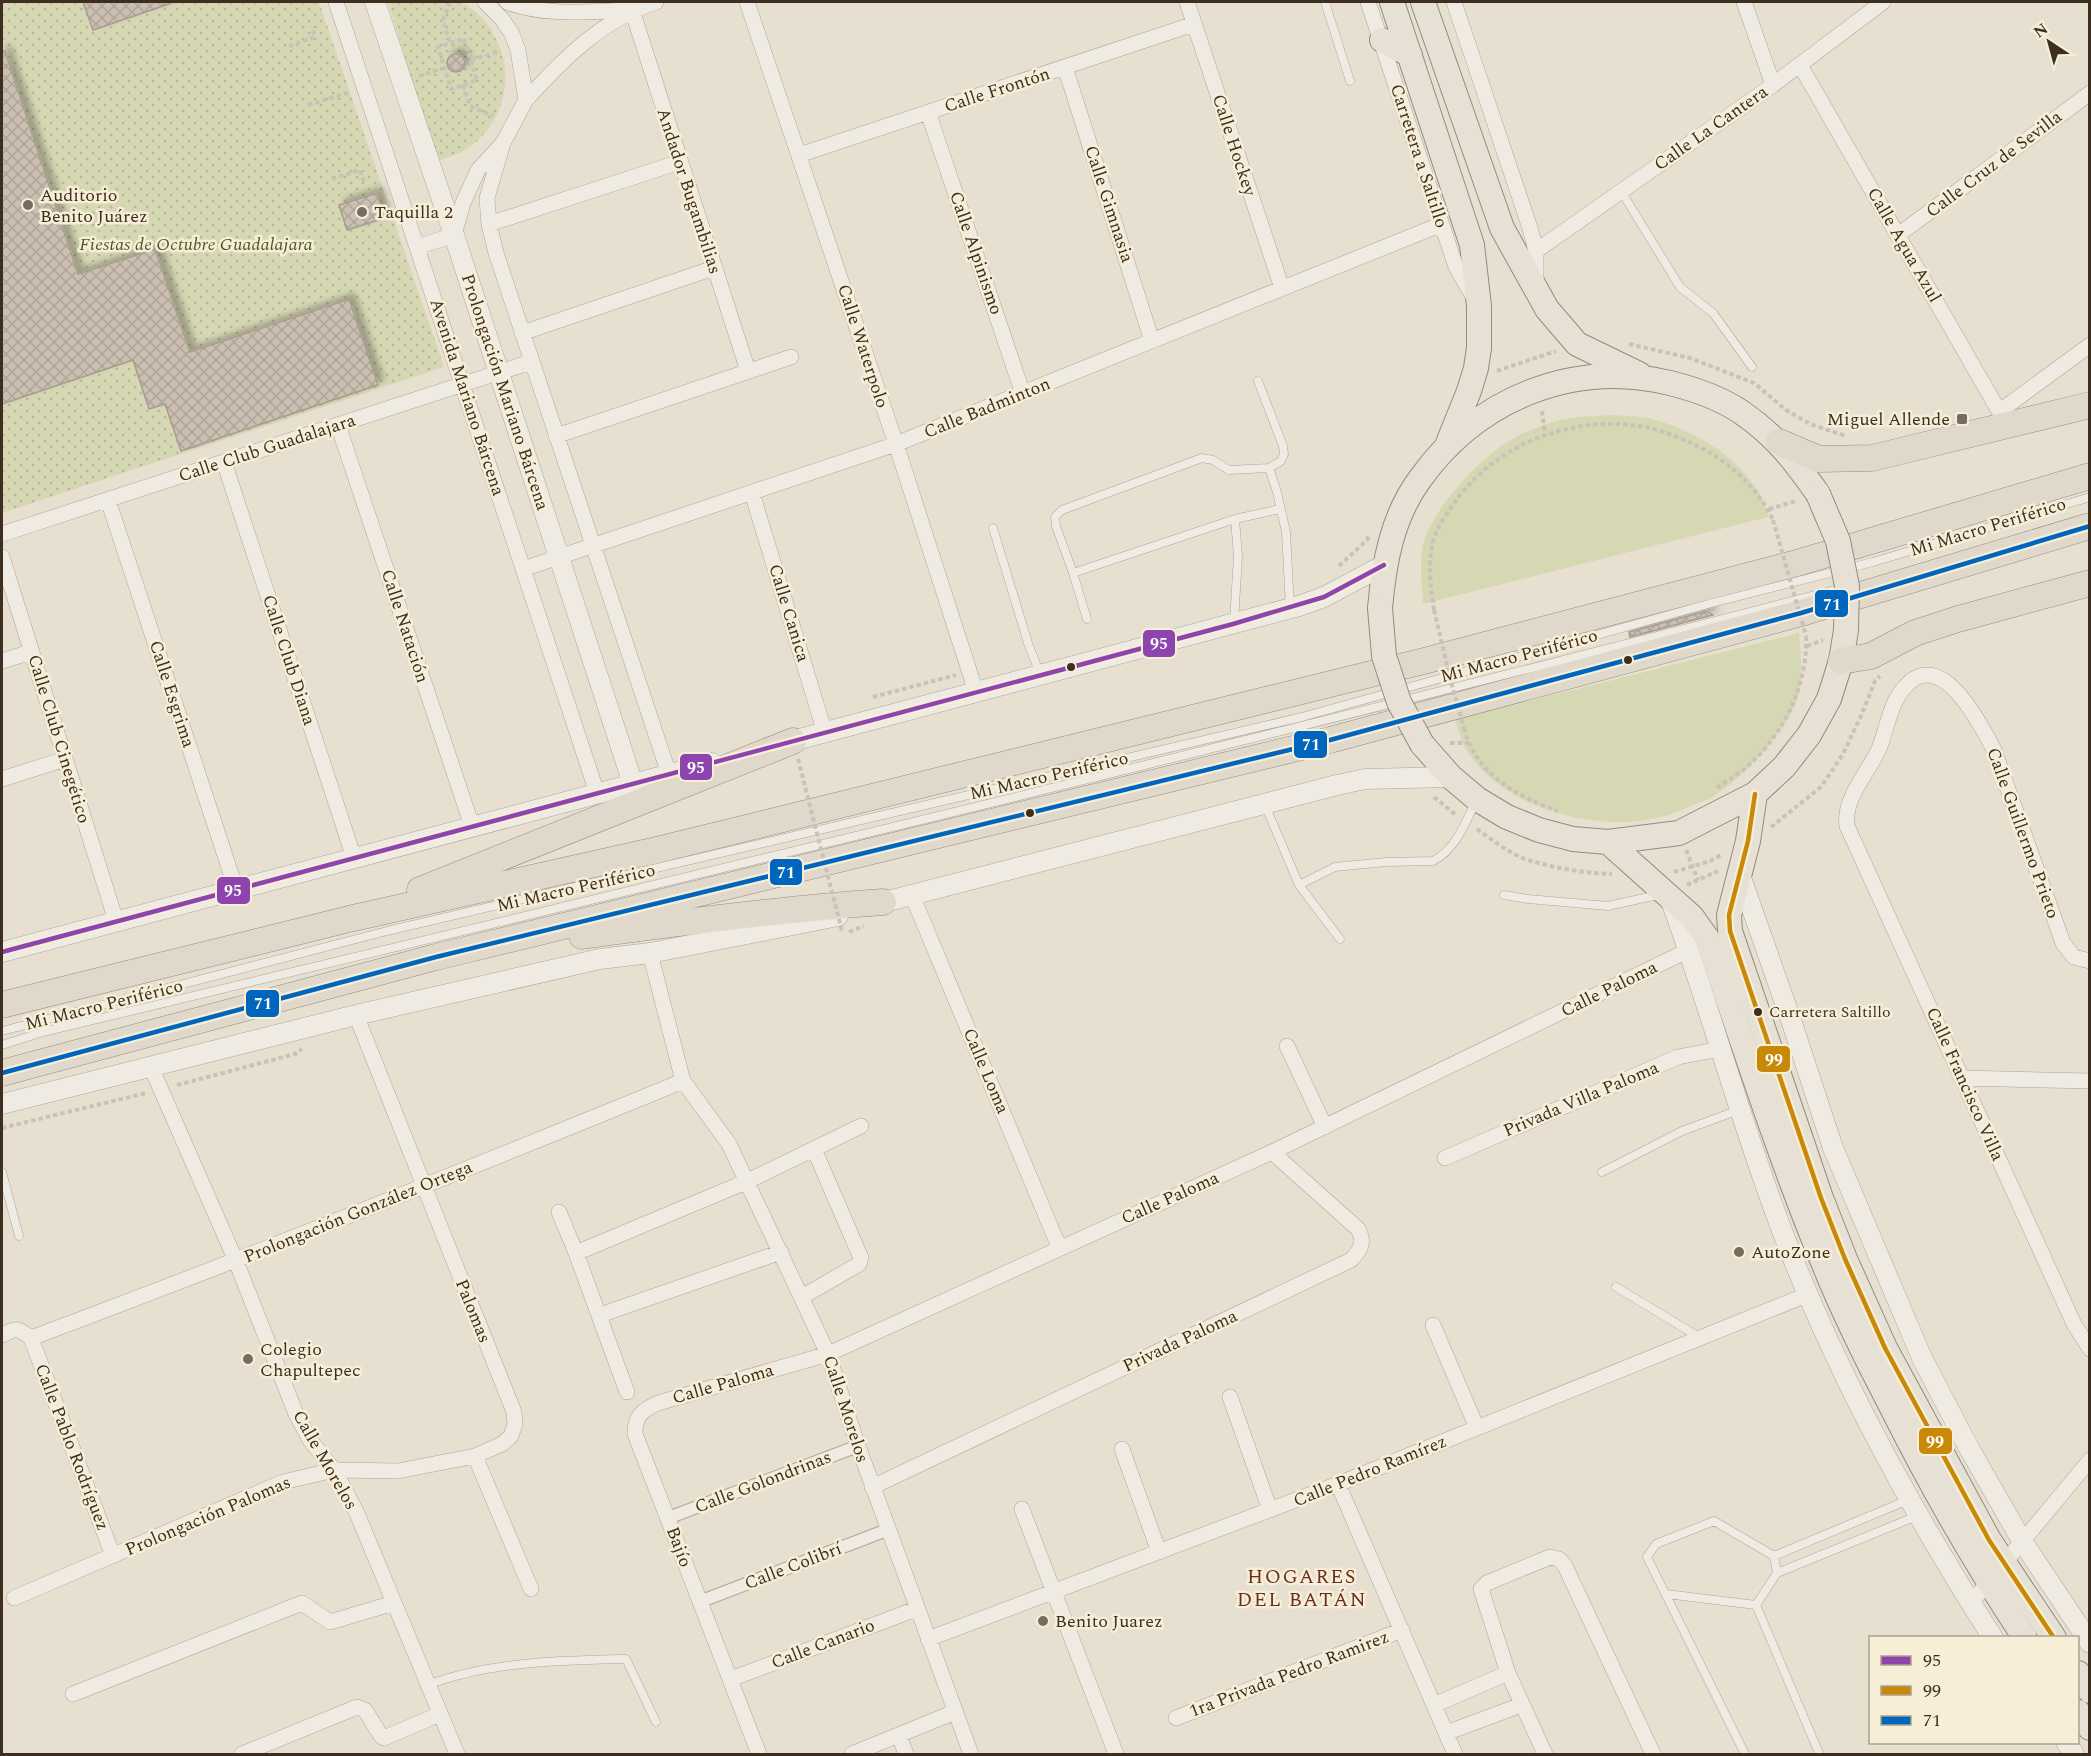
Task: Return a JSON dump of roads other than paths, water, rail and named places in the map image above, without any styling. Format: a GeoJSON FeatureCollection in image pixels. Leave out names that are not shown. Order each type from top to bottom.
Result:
{"type":"FeatureCollection","features":[{"type":"Feature","properties":{"kind":"highway"},"geometry":{"type":"LineString","coordinates":[[1779,442],[1819,459],[1872,458],[2004,418],[2090,405]]}},
{"type":"Feature","properties":{"kind":"highway"},"geometry":{"type":"LineString","coordinates":[[2,1005],[349,919],[657,850],[1428,660],[1797,563],[2090,477]]}},
{"type":"Feature","properties":{"kind":"highway"},"geometry":{"type":"LineString","coordinates":[[2,1073],[436,957],[1330,740],[1801,613],[2090,526]]}},
{"type":"Feature","properties":{"kind":"highway"},"geometry":{"type":"LineString","coordinates":[[1841,661],[1871,656],[1915,633],[1958,619],[2090,583]]}},
{"type":"Feature","properties":{"kind":"highway"},"geometry":{"type":"LineString","coordinates":[[349,919],[796,750]]}},
{"type":"Feature","properties":{"kind":"highway"},"geometry":{"type":"LineString","coordinates":[[436,957],[807,907],[879,912]]}},
{"type":"Feature","properties":{"kind":"main road","name":"Carretera a Saltillo"},"geometry":{"type":"LineString","coordinates":[[1392,2],[1472,245],[1479,306],[1479,348],[1473,379],[1447,445]]}},
{"type":"Feature","properties":{"kind":"main road"},"geometry":{"type":"LineString","coordinates":[[1423,2],[1502,228],[1547,309],[1577,344],[1646,377],[1695,389],[1740,411],[1779,442],[1818,494],[1838,541],[1847,586],[1846,630],[1841,661],[1829,699],[1809,735],[1784,767],[1755,794],[1679,833],[1608,842],[1573,838],[1539,830],[1507,817],[1478,799],[1451,777],[1422,744],[1399,702],[1384,656],[1380,608],[1384,565],[1397,521],[1418,481],[1447,445],[1490,411],[1539,387],[1592,376],[1646,377]]}},
{"type":"Feature","properties":{"kind":"main road"},"geometry":{"type":"LineString","coordinates":[[1382,40],[1410,55]]}},
{"type":"Feature","properties":{"kind":"main road"},"geometry":{"type":"LineString","coordinates":[[1755,794],[1744,858],[1729,915],[1730,931],[1825,1208],[1885,1348],[2003,1563],[2053,1636]]}},
{"type":"Feature","properties":{"kind":"main road"},"geometry":{"type":"LineString","coordinates":[[1608,842],[1692,917],[1707,938],[1791,1182],[1825,1268],[1867,1359],[1922,1468],[1987,1582],[2024,1636]]}},
{"type":"Feature","properties":{"kind":"main road"},"geometry":{"type":"LineString","coordinates":[[2079,1674],[2090,1691]]}},
{"type":"Feature","properties":{"kind":"main road"},"geometry":{"type":"LineString","coordinates":[[2079,1713],[2090,1728]]}},
{"type":"Feature","properties":{"kind":"street","name":"Avenida Mariano Bárcena"},"geometry":{"type":"LineString","coordinates":[[336,2],[597,793]]}},
{"type":"Feature","properties":{"kind":"street","name":"Prolongación Mariano Bárcena"},"geometry":{"type":"LineString","coordinates":[[375,2],[454,235],[633,784]]}},
{"type":"Feature","properties":{"kind":"street"},"geometry":{"type":"LineString","coordinates":[[484,2],[502,19],[513,34],[520,58],[526,100]]}},
{"type":"Feature","properties":{"kind":"street"},"geometry":{"type":"LineString","coordinates":[[507,2],[519,6],[564,11],[632,10]]}},
{"type":"Feature","properties":{"kind":"street"},"geometry":{"type":"LineString","coordinates":[[417,247],[454,235],[463,203],[478,170],[503,142],[526,100],[560,63],[590,38],[632,10],[656,2]]}},
{"type":"Feature","properties":{"kind":"street","name":"Calle Waterpolo"},"geometry":{"type":"LineString","coordinates":[[747,2],[896,444],[976,693]]}},
{"type":"Feature","properties":{"kind":"street","name":"Calle Hockey"},"geometry":{"type":"LineString","coordinates":[[1187,2],[1282,288]]}},
{"type":"Feature","properties":{"kind":"street","name":"Carretera a Saltillo"},"geometry":{"type":"LineString","coordinates":[[1368,2],[1456,267],[1479,306]]}},
{"type":"Feature","properties":{"kind":"street"},"geometry":{"type":"LineString","coordinates":[[1454,2],[1527,217],[1536,251],[1537,291]]}},
{"type":"Feature","properties":{"kind":"street"},"geometry":{"type":"LineString","coordinates":[[1744,2],[1773,85]]}},
{"type":"Feature","properties":{"kind":"street","name":"Calle La Cantera"},"geometry":{"type":"LineString","coordinates":[[1536,251],[1773,85],[1884,2]]}},
{"type":"Feature","properties":{"kind":"street","name":"Andador Bugambilias"},"geometry":{"type":"LineString","coordinates":[[632,10],[748,371]]}},
{"type":"Feature","properties":{"kind":"street","name":"Calle Frontón"},"geometry":{"type":"LineString","coordinates":[[799,155],[1194,24]]}},
{"type":"Feature","properties":{"kind":"street","name":"Calle Agua Azul"},"geometry":{"type":"LineString","coordinates":[[1800,65],[2004,418]]}},
{"type":"Feature","properties":{"kind":"street","name":"Calle Gimnasia"},"geometry":{"type":"LineString","coordinates":[[1065,67],[1152,341]]}},
{"type":"Feature","properties":{"kind":"street","name":"Calle Cruz de Sevilla"},"geometry":{"type":"LineString","coordinates":[[1898,235],[2090,93]]}},
{"type":"Feature","properties":{"kind":"street","name":"Calle Alpinismo"},"geometry":{"type":"LineString","coordinates":[[928,112],[1023,394]]}},
{"type":"Feature","properties":{"kind":"street","name":"Prolongación Mariano Bárcena"},"geometry":{"type":"LineString","coordinates":[[503,142],[487,198],[489,224],[496,253],[669,774]]}},
{"type":"Feature","properties":{"kind":"street"},"geometry":{"type":"LineString","coordinates":[[489,224],[680,162]]}},
{"type":"Feature","properties":{"kind":"street","name":"Calle Badminton"},"geometry":{"type":"LineString","coordinates":[[524,569],[896,444],[1442,224]]}},
{"type":"Feature","properties":{"kind":"street"},"geometry":{"type":"LineString","coordinates":[[522,333],[714,268]]}},
{"type":"Feature","properties":{"kind":"street"},"geometry":{"type":"LineString","coordinates":[[2004,418],[2090,345]]}},
{"type":"Feature","properties":{"kind":"street"},"geometry":{"type":"LineString","coordinates":[[556,436],[791,357]]}},
{"type":"Feature","properties":{"kind":"street","name":"Calle Club Guadalajara"},"geometry":{"type":"LineString","coordinates":[[2,534],[531,362]]}},
{"type":"Feature","properties":{"kind":"street","name":"Calle Natación"},"geometry":{"type":"LineString","coordinates":[[338,425],[472,826]]}},
{"type":"Feature","properties":{"kind":"street","name":"Calle Club Diana"},"geometry":{"type":"LineString","coordinates":[[224,462],[354,858]]}},
{"type":"Feature","properties":{"kind":"street","name":"Calle Canica"},"geometry":{"type":"LineString","coordinates":[[752,493],[825,733]]}},
{"type":"Feature","properties":{"kind":"street","name":"Calle Esgrima"},"geometry":{"type":"LineString","coordinates":[[108,500],[236,889]]}},
{"type":"Feature","properties":{"kind":"street","name":"Calle Club Cinegético"},"geometry":{"type":"LineString","coordinates":[[2,557],[116,921]]}},
{"type":"Feature","properties":{"kind":"street"},"geometry":{"type":"LineString","coordinates":[[2,952],[669,774],[796,750],[825,733],[1290,608],[1324,597],[1384,565]]}},
{"type":"Feature","properties":{"kind":"street"},"geometry":{"type":"LineString","coordinates":[[2,662],[31,652]]}},
{"type":"Feature","properties":{"kind":"street","name":"Calle Guillermo Prieto"},"geometry":{"type":"LineString","coordinates":[[1846,818],[1850,802],[1876,755],[1903,689],[1922,675],[1929,674],[1946,681],[1982,728],[1994,750],[2063,944],[2074,957],[2090,961]]}},
{"type":"Feature","properties":{"kind":"street"},"geometry":{"type":"LineString","coordinates":[[2,779],[65,759]]}},
{"type":"Feature","properties":{"kind":"street"},"geometry":{"type":"LineString","coordinates":[[2,1104],[356,1015],[600,959],[650,953],[850,913],[879,912],[912,895],[1365,779],[1451,777]]}},
{"type":"Feature","properties":{"kind":"street","name":"Calle Francisco Villa"},"geometry":{"type":"LineString","coordinates":[[1846,818],[1850,833],[2074,1324],[2090,1349]]}},
{"type":"Feature","properties":{"kind":"street"},"geometry":{"type":"LineString","coordinates":[[1744,858],[1837,1159],[1922,1358],[1970,1450],[2022,1540],[2090,1643]]}},
{"type":"Feature","properties":{"kind":"street","name":"Calle Loma"},"geometry":{"type":"LineString","coordinates":[[912,895],[1059,1247]]}},
{"type":"Feature","properties":{"kind":"street"},"geometry":{"type":"LineString","coordinates":[[1668,895],[1689,950],[1778,1220],[1809,1294],[1858,1402],[1914,1508],[1992,1636]]}},
{"type":"Feature","properties":{"kind":"street","name":"Calle Paloma"},"geometry":{"type":"LineString","coordinates":[[639,1414],[658,1403],[828,1354],[1272,1152],[1689,950]]}},
{"type":"Feature","properties":{"kind":"street"},"geometry":{"type":"LineString","coordinates":[[650,953],[683,1081]]}},
{"type":"Feature","properties":{"kind":"street"},"geometry":{"type":"LineString","coordinates":[[356,1015],[423,1187]]}},
{"type":"Feature","properties":{"kind":"street"},"geometry":{"type":"LineString","coordinates":[[1287,1046],[1325,1126]]}},
{"type":"Feature","properties":{"kind":"street","name":"Privada Villa Paloma"},"geometry":{"type":"LineString","coordinates":[[1445,1158],[1678,1057],[1720,1049]]}},
{"type":"Feature","properties":{"kind":"street","name":"Calle Morelos"},"geometry":{"type":"LineString","coordinates":[[151,1067],[236,1261],[296,1414],[310,1440],[334,1470],[356,1512],[457,1755]]}},
{"type":"Feature","properties":{"kind":"street"},"geometry":{"type":"LineString","coordinates":[[1963,1078],[2090,1081]]}},
{"type":"Feature","properties":{"kind":"street","name":"Calle Morelos"},"geometry":{"type":"LineString","coordinates":[[683,1081],[729,1144],[782,1252],[828,1354],[872,1487],[971,1755]]}},
{"type":"Feature","properties":{"kind":"street","name":"Prolongación González Ortega"},"geometry":{"type":"LineString","coordinates":[[31,1338],[236,1261],[683,1081]]}},
{"type":"Feature","properties":{"kind":"street"},"geometry":{"type":"LineString","coordinates":[[576,1253],[748,1181],[861,1126]]}},
{"type":"Feature","properties":{"kind":"street"},"geometry":{"type":"LineString","coordinates":[[802,1297],[859,1264],[861,1258],[814,1149]]}},
{"type":"Feature","properties":{"kind":"street","name":"Privada Paloma"},"geometry":{"type":"LineString","coordinates":[[872,1487],[1351,1260],[1362,1244],[1362,1236],[1358,1229],[1272,1152]]}},
{"type":"Feature","properties":{"kind":"street","name":"Palomas"},"geometry":{"type":"LineString","coordinates":[[423,1187],[514,1412],[515,1424],[512,1436]]}},
{"type":"Feature","properties":{"kind":"street"},"geometry":{"type":"LineString","coordinates":[[558,1212],[600,1315],[627,1392]]}},
{"type":"Feature","properties":{"kind":"street"},"geometry":{"type":"LineString","coordinates":[[600,1315],[782,1252]]}},
{"type":"Feature","properties":{"kind":"street","name":"Calle Pedro Ramírez"},"geometry":{"type":"LineString","coordinates":[[928,1639],[1338,1484],[1809,1294]]}},
{"type":"Feature","properties":{"kind":"street"},"geometry":{"type":"LineString","coordinates":[[1433,1325],[1477,1428]]}},
{"type":"Feature","properties":{"kind":"street"},"geometry":{"type":"LineString","coordinates":[[2,1335],[19,1329],[31,1338]]}},
{"type":"Feature","properties":{"kind":"street","name":"Calle Pablo Rodríguez"},"geometry":{"type":"LineString","coordinates":[[31,1338],[113,1556]]}},
{"type":"Feature","properties":{"kind":"street"},"geometry":{"type":"LineString","coordinates":[[1230,1397],[1270,1510]]}},
{"type":"Feature","properties":{"kind":"street","name":"Bajío"},"geometry":{"type":"LineString","coordinates":[[639,1414],[635,1434],[759,1755]]}},
{"type":"Feature","properties":{"kind":"street","name":"Prolongación Palomas"},"geometry":{"type":"LineString","coordinates":[[14,1598],[283,1482],[334,1470],[398,1471],[475,1456],[502,1444],[512,1436]]}},
{"type":"Feature","properties":{"kind":"street","name":"Calle Golondrinas"},"geometry":{"type":"LineString","coordinates":[[668,1518],[858,1446]]}},
{"type":"Feature","properties":{"kind":"street"},"geometry":{"type":"LineString","coordinates":[[1122,1449],[1159,1552]]}},
{"type":"Feature","properties":{"kind":"street"},"geometry":{"type":"LineString","coordinates":[[475,1456],[531,1589]]}},
{"type":"Feature","properties":{"kind":"street"},"geometry":{"type":"LineString","coordinates":[[1971,1603],[2090,1460]]}},
{"type":"Feature","properties":{"kind":"street"},"geometry":{"type":"LineString","coordinates":[[1338,1484],[1455,1755]]}},
{"type":"Feature","properties":{"kind":"street"},"geometry":{"type":"LineString","coordinates":[[1022,1509],[1052,1593],[1116,1755]]}},
{"type":"Feature","properties":{"kind":"street","name":"Calle Colibrí"},"geometry":{"type":"LineString","coordinates":[[699,1602],[888,1530]]}},
{"type":"Feature","properties":{"kind":"street"},"geometry":{"type":"LineString","coordinates":[[1545,1755],[1508,1673],[1481,1589],[1486,1583],[1550,1557],[1559,1559],[1564,1566],[1653,1755]]}},
{"type":"Feature","properties":{"kind":"street"},"geometry":{"type":"LineString","coordinates":[[73,1694],[302,1603],[330,1622],[394,1603]]}},
{"type":"Feature","properties":{"kind":"street","name":"Calle Canario"},"geometry":{"type":"LineString","coordinates":[[731,1679],[916,1609]]}},
{"type":"Feature","properties":{"kind":"street","name":"1ra Privada Pedro Ramirez"},"geometry":{"type":"LineString","coordinates":[[1176,1718],[1392,1636],[1402,1630]]}},
{"type":"Feature","properties":{"kind":"street"},"geometry":{"type":"LineString","coordinates":[[1434,1705],[1508,1673]]}},
{"type":"Feature","properties":{"kind":"street"},"geometry":{"type":"LineString","coordinates":[[1446,1733],[1521,1705]]}},
{"type":"Feature","properties":{"kind":"street"},"geometry":{"type":"LineString","coordinates":[[242,1755],[357,1707],[364,1710],[384,1738],[440,1714]]}},
{"type":"Feature","properties":{"kind":"street"},"geometry":{"type":"LineString","coordinates":[[852,1755],[955,1712]]}},
{"type":"Feature","properties":{"kind":"street"},"geometry":{"type":"LineString","coordinates":[[899,1735],[906,1755]]}},
{"type":"Feature","properties":{"kind":"lane"},"geometry":{"type":"LineString","coordinates":[[1325,2],[1350,81]]}},
{"type":"Feature","properties":{"kind":"lane"},"geometry":{"type":"LineString","coordinates":[[1621,191],[1680,287],[1713,313],[1752,367]]}},
{"type":"Feature","properties":{"kind":"lane"},"geometry":{"type":"LineString","coordinates":[[1087,619],[1054,521],[1055,517],[1062,510],[1202,458],[1207,457],[1229,470],[1269,468],[1281,461],[1284,454],[1283,446],[1258,381]]}},
{"type":"Feature","properties":{"kind":"lane"},"geometry":{"type":"LineString","coordinates":[[1269,468],[1286,532],[1290,608]]}},
{"type":"Feature","properties":{"kind":"lane","name":"Mi Macro Periférico"},"geometry":{"type":"LineString","coordinates":[[2,1031],[387,931],[1302,717],[1701,606],[1873,562],[2090,497]]}},
{"type":"Feature","properties":{"kind":"lane"},"geometry":{"type":"LineString","coordinates":[[1073,573],[1235,519],[1280,509]]}},
{"type":"Feature","properties":{"kind":"lane"},"geometry":{"type":"LineString","coordinates":[[1233,624],[1238,556],[1235,519]]}},
{"type":"Feature","properties":{"kind":"lane"},"geometry":{"type":"LineString","coordinates":[[993,528],[1028,643],[1041,675]]}},
{"type":"Feature","properties":{"kind":"lane","name":"Mi Macro Periférico"},"geometry":{"type":"LineString","coordinates":[[2,1045],[43,1032],[787,853],[1511,675],[1853,585]]}},
{"type":"Feature","properties":{"kind":"lane"},"geometry":{"type":"LineString","coordinates":[[1299,885],[1335,867],[1386,862],[1433,861],[1439,858],[1458,837],[1478,799]]}},
{"type":"Feature","properties":{"kind":"lane"},"geometry":{"type":"LineString","coordinates":[[1265,805],[1299,885],[1340,939]]}},
{"type":"Feature","properties":{"kind":"lane"},"geometry":{"type":"LineString","coordinates":[[1504,895],[1608,906],[1668,895]]}},
{"type":"Feature","properties":{"kind":"lane"},"geometry":{"type":"LineString","coordinates":[[1602,1172],[1682,1131],[1740,1110]]}},
{"type":"Feature","properties":{"kind":"lane"},"geometry":{"type":"LineString","coordinates":[[2,1172],[18,1236]]}},
{"type":"Feature","properties":{"kind":"lane"},"geometry":{"type":"LineString","coordinates":[[1616,1287],[1701,1338]]}},
{"type":"Feature","properties":{"kind":"lane"},"geometry":{"type":"LineString","coordinates":[[1745,1755],[1647,1557],[1656,1544],[1714,1521],[1774,1556],[1914,1508]]}},
{"type":"Feature","properties":{"kind":"lane"},"geometry":{"type":"LineString","coordinates":[[1756,1605],[1777,1573],[1914,1508]]}},
{"type":"Feature","properties":{"kind":"lane"},"geometry":{"type":"LineString","coordinates":[[1774,1556],[1777,1573]]}},
{"type":"Feature","properties":{"kind":"lane"},"geometry":{"type":"LineString","coordinates":[[1666,1594],[1756,1605]]}},
{"type":"Feature","properties":{"kind":"lane"},"geometry":{"type":"LineString","coordinates":[[1756,1605],[1818,1755]]}},
{"type":"Feature","properties":{"kind":"lane"},"geometry":{"type":"LineString","coordinates":[[428,1685],[449,1677],[548,1661],[626,1659],[656,1722]]}},
{"type":"Feature","properties":{"kind":"place","name":"Auditorio Benito Juárez"},"geometry":{"type":"Point","coordinates":[28,205]}},
{"type":"Feature","properties":{"kind":"place","name":"Taquilla 2"},"geometry":{"type":"Point","coordinates":[362,212]}},
{"type":"Feature","properties":{"kind":"place","name":"Miguel Allende"},"geometry":{"type":"Point","coordinates":[1962,419]}},
{"type":"Feature","properties":{"kind":"place","name":"Carretera Saltillo"},"geometry":{"type":"Point","coordinates":[1758,1012]}},
{"type":"Feature","properties":{"kind":"place","name":"AutoZone"},"geometry":{"type":"Point","coordinates":[1739,1252]}},
{"type":"Feature","properties":{"kind":"place","name":"Colegio Chapultepec"},"geometry":{"type":"Point","coordinates":[248,1359]}},
{"type":"Feature","properties":{"kind":"place","name":"Benito Juarez"},"geometry":{"type":"Point","coordinates":[1043,1621]}},
{"type":"Feature","properties":{"kind":"district","name":"HOGARES DEL BATÁN"},"geometry":{"type":"Point","coordinates":[1302,1588]}},
{"type":"Feature","properties":{"kind":"park label","name":"Fiestas de Octubre Guadalajara"},"geometry":{"type":"Point","coordinates":[196,244]}}]}
